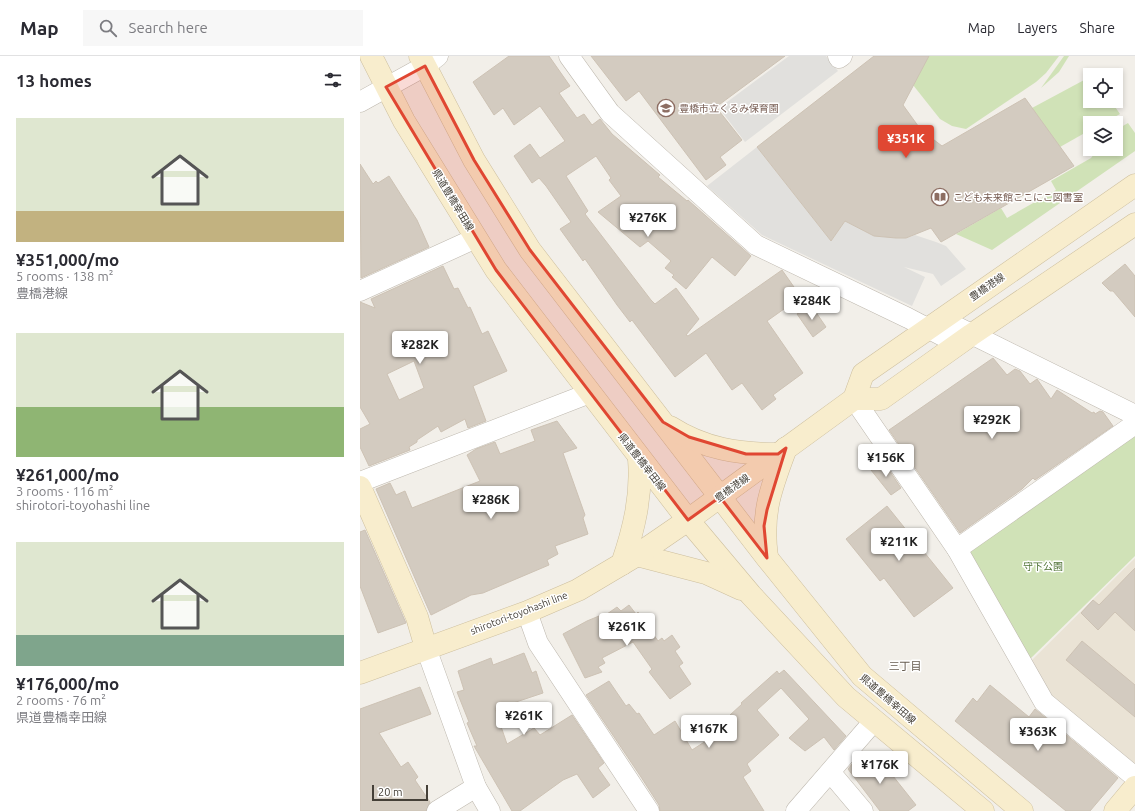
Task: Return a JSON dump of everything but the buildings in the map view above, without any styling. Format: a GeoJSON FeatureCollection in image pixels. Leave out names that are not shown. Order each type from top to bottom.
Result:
{"type":"FeatureCollection","features":[{"type":"Feature","properties":{"kind":"main road","name":"県道豊橋幸田線"},"geometry":{"type":"LineString","coordinates":[[371,56],[386,87],[496,270],[639,459],[688,520],[751,595],[846,697],[983,811]]}},
{"type":"Feature","properties":{"kind":"main road","name":"県道豊橋幸田線"},"geometry":{"type":"LineString","coordinates":[[427,59],[474,160],[530,250],[767,558],[862,676],[1022,811]]}},
{"type":"Feature","properties":{"kind":"main road","name":"豊橋港線"},"geometry":{"type":"LineString","coordinates":[[688,520],[854,399],[863,374],[1135,185]]}},
{"type":"Feature","properties":{"kind":"main road"},"geometry":{"type":"LineString","coordinates":[[854,399],[881,399],[964,339],[1135,224]]}},
{"type":"Feature","properties":{"kind":"main road"},"geometry":{"type":"LineString","coordinates":[[663,422],[689,437],[724,450],[746,454],[782,451],[770,495],[764,526],[767,558]]}},
{"type":"Feature","properties":{"kind":"main road"},"geometry":{"type":"LineString","coordinates":[[639,459],[641,478],[629,559],[706,573],[751,595]]}},
{"type":"Feature","properties":{"kind":"main road"},"geometry":{"type":"LineString","coordinates":[[360,487],[417,617],[426,648]]}},
{"type":"Feature","properties":{"kind":"main road","name":"shirotori-toyohashi line"},"geometry":{"type":"LineString","coordinates":[[360,673],[527,612],[578,590],[629,559],[688,520]]}},
{"type":"Feature","properties":{"kind":"main road"},"geometry":{"type":"LineString","coordinates":[[1114,811],[1135,787]]}},
{"type":"Feature","properties":{"kind":"street"},"geometry":{"type":"LineString","coordinates":[[569,56],[610,113],[756,245],[1135,415]]}},
{"type":"Feature","properties":{"kind":"street"},"geometry":{"type":"LineString","coordinates":[[838,56],[839,58],[842,56]]}},
{"type":"Feature","properties":{"kind":"street"},"geometry":{"type":"LineString","coordinates":[[360,102],[386,87],[427,59]]}},
{"type":"Feature","properties":{"kind":"street"},"geometry":{"type":"LineString","coordinates":[[360,291],[476,238]]}},
{"type":"Feature","properties":{"kind":"street"},"geometry":{"type":"LineString","coordinates":[[360,482],[590,393]]}},
{"type":"Feature","properties":{"kind":"street"},"geometry":{"type":"LineString","coordinates":[[854,399],[957,549],[1044,702],[1135,777]]}},
{"type":"Feature","properties":{"kind":"street"},"geometry":{"type":"LineString","coordinates":[[957,549],[1135,424]]}},
{"type":"Feature","properties":{"kind":"street"},"geometry":{"type":"LineString","coordinates":[[527,612],[538,643],[649,811]]}},
{"type":"Feature","properties":{"kind":"street"},"geometry":{"type":"LineString","coordinates":[[426,648],[476,787],[490,811]]}},
{"type":"Feature","properties":{"kind":"street"},"geometry":{"type":"LineString","coordinates":[[796,811],[831,773],[874,721]]}},
{"type":"Feature","properties":{"kind":"street"},"geometry":{"type":"LineString","coordinates":[[831,773],[863,811]]}},
{"type":"Feature","properties":{"kind":"street"},"geometry":{"type":"LineString","coordinates":[[437,811],[476,787]]}},
{"type":"Feature","properties":{"kind":"highlighted area"},"geometry":{"type":"Polygon","coordinates":[[[425,66],[474,160],[530,250],[663,422],[689,437],[746,454],[778,454],[786,448],[767,510],[764,526],[767,558],[720,497],[688,520],[496,270],[386,87],[425,66]]]}},
{"type":"Feature","properties":{"kind":"shaded area"},"geometry":{"type":"Polygon","coordinates":[[[789,56],[826,56],[838,71],[745,142],[719,108],[789,56]]]}},
{"type":"Feature","properties":{"kind":"shaded area"},"geometry":{"type":"Polygon","coordinates":[[[757,147],[831,241],[846,220],[875,236],[906,238],[915,235],[946,246],[966,269],[941,286],[933,274],[904,267],[925,277],[912,306],[762,235],[707,186],[757,147]]]}},
{"type":"Feature","properties":{"kind":"shaded area"},"geometry":{"type":"Polygon","coordinates":[[[1135,558],[1135,767],[1046,695],[1029,663],[1135,558]]]}},
{"type":"Feature","properties":{"kind":"green space"},"geometry":{"type":"Polygon","coordinates":[[[890,56],[1059,56],[1046,73],[1036,82],[966,129],[952,126],[940,119],[890,56]]]}},
{"type":"Feature","properties":{"kind":"green space"},"geometry":{"type":"Polygon","coordinates":[[[1064,56],[1069,56],[1059,72],[1041,88],[1064,56]]]}},
{"type":"Feature","properties":{"kind":"green space"},"geometry":{"type":"Polygon","coordinates":[[[1083,81],[1083,108],[1116,108],[1120,114],[1116,116],[1083,116],[1083,134],[1060,147],[1032,108],[1083,81]]]}},
{"type":"Feature","properties":{"kind":"green space"},"geometry":{"type":"Polygon","coordinates":[[[1128,123],[1135,133],[1135,151],[992,250],[956,234],[1001,208],[1007,218],[1056,190],[1051,181],[1093,156],[1123,156],[1123,126],[1128,123]]]}},
{"type":"Feature","properties":{"kind":"green space","name":"守下公園"},"geometry":{"type":"Polygon","coordinates":[[[1135,430],[1135,556],[1028,661],[967,555],[970,547],[1135,430]]]}},
{"type":"Feature","properties":{"kind":"place","name":"豊橋市立くるみ保育園"},"geometry":{"type":"Point","coordinates":[666,108]}},
{"type":"Feature","properties":{"kind":"place","name":"こども未来館ここにこ図書室"},"geometry":{"type":"Point","coordinates":[940,197]}},
{"type":"Feature","properties":{"kind":"district","name":"三丁目"},"geometry":{"type":"Point","coordinates":[905,666]}}]}
